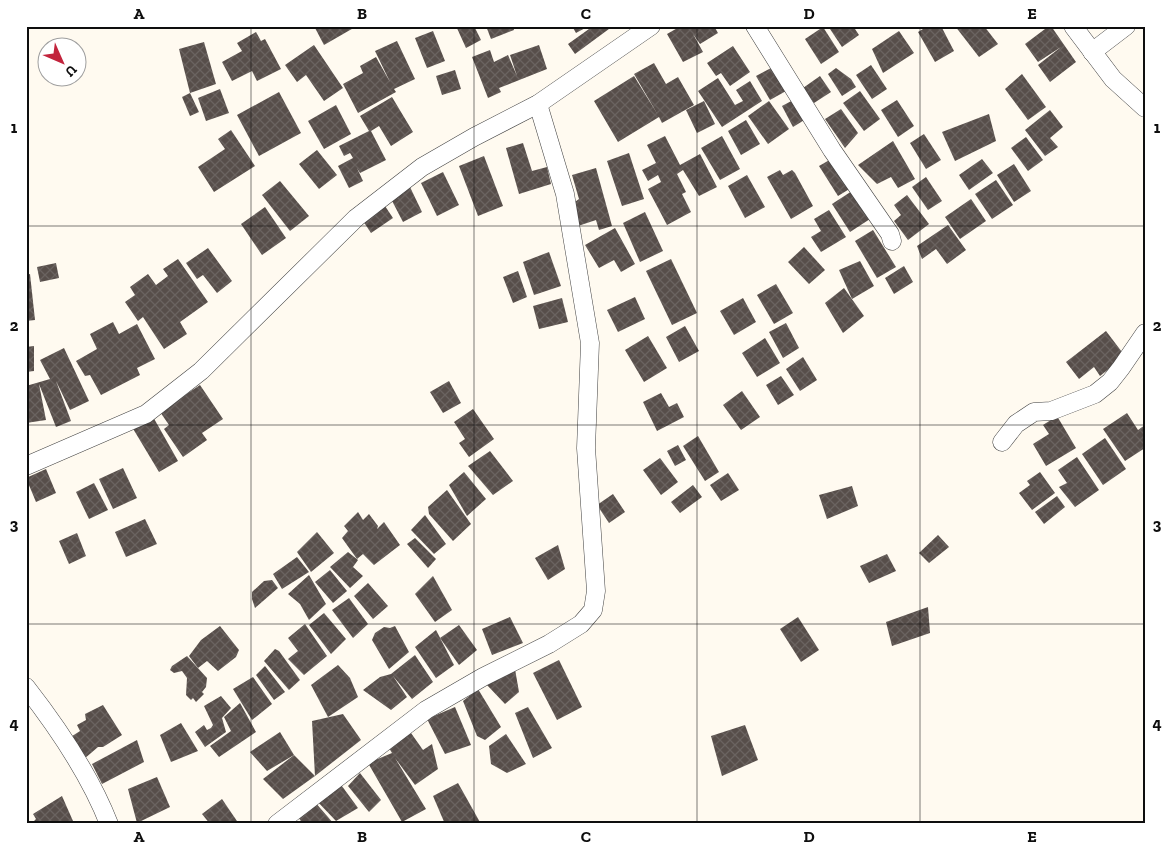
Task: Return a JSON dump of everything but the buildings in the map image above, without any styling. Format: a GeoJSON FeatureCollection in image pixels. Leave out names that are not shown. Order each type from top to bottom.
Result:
{"type":"FeatureCollection","features":[{"type":"Feature","properties":{"kind":"street"},"geometry":{"type":"LineString","coordinates":[[26,466],[146,414],[201,371],[356,218],[422,167],[474,137],[538,104],[650,26]]}},
{"type":"Feature","properties":{"kind":"street"},"geometry":{"type":"LineString","coordinates":[[755,26],[832,150],[890,234],[892,241]]}},
{"type":"Feature","properties":{"kind":"street"},"geometry":{"type":"LineString","coordinates":[[1073,26],[1113,79],[1145,108]]}},
{"type":"Feature","properties":{"kind":"street"},"geometry":{"type":"LineString","coordinates":[[1092,52],[1126,26]]}},
{"type":"Feature","properties":{"kind":"street"},"geometry":{"type":"LineString","coordinates":[[277,824],[426,710],[483,677],[549,644],[587,619],[593,610],[596,591],[586,448],[590,343],[565,194],[538,104]]}},
{"type":"Feature","properties":{"kind":"street"},"geometry":{"type":"LineString","coordinates":[[1002,442],[1016,424],[1034,412],[1051,411],[1095,394],[1116,375],[1145,333]]}},
{"type":"Feature","properties":{"kind":"street"},"geometry":{"type":"LineString","coordinates":[[26,687],[79,764],[101,803],[109,824]]}}]}
